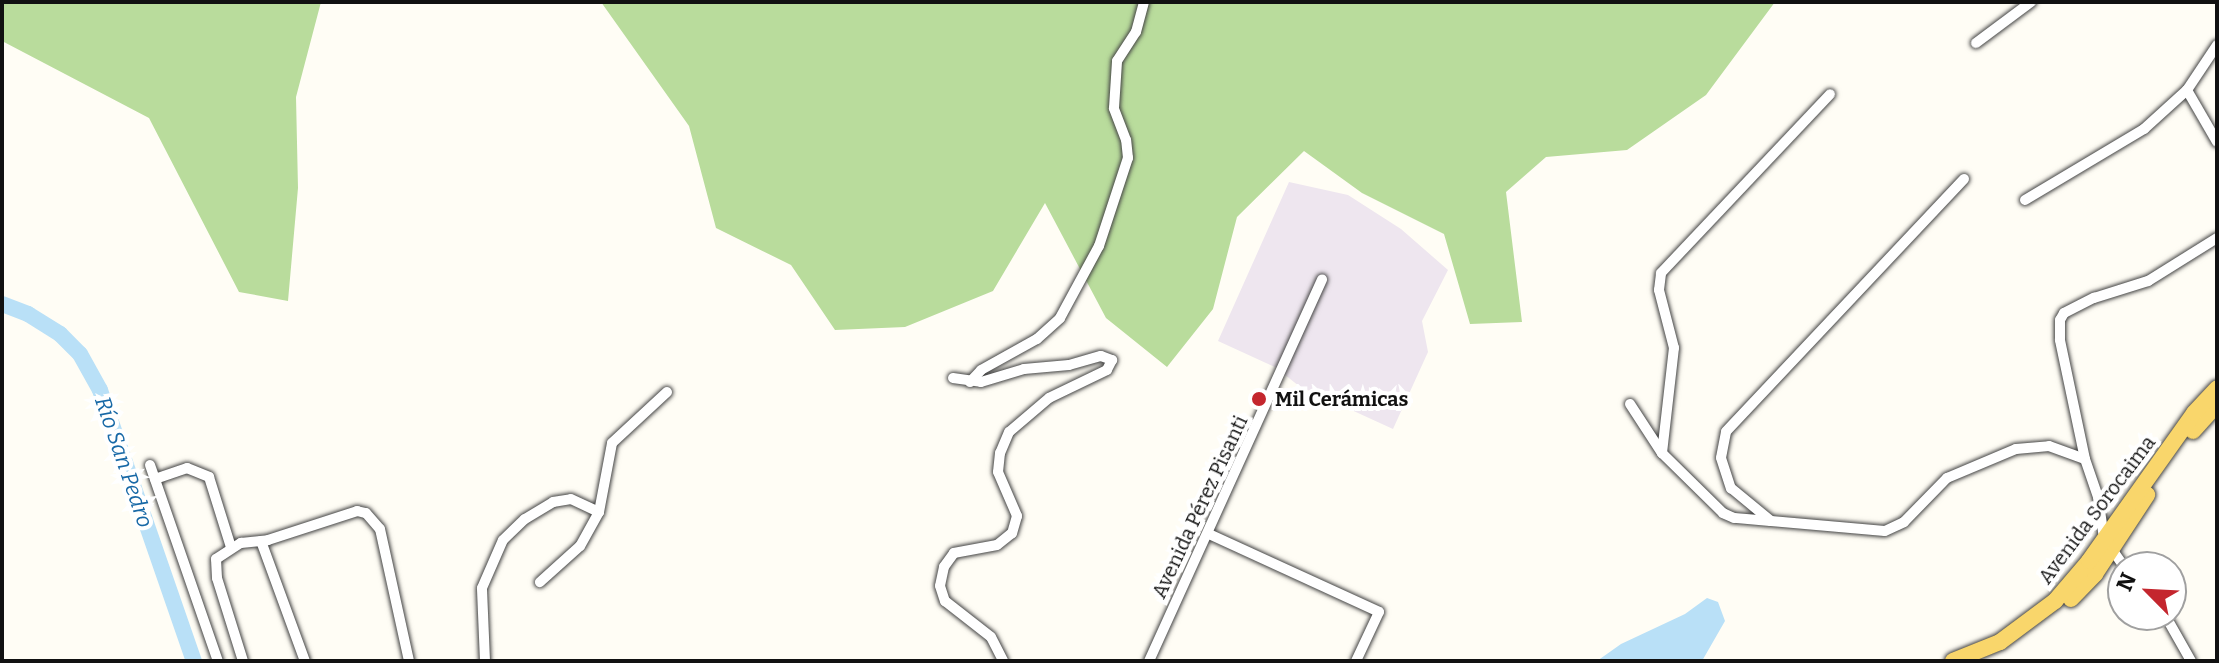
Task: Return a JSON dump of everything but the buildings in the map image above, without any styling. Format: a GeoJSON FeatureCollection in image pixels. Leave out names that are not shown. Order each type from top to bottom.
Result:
{"type":"FeatureCollection","features":[{"type":"Feature","properties":{"kind":"main road","name":"Avenida Sorocaima"},"geometry":{"type":"LineString","coordinates":[[2108,544],[2194,413],[2217,388]]}},
{"type":"Feature","properties":{"kind":"main road","name":"Avenida Sorocaima"},"geometry":{"type":"LineString","coordinates":[[1967,660],[2038,616],[2075,579],[2108,544],[2217,404]]}},
{"type":"Feature","properties":{"kind":"street"},"geometry":{"type":"LineString","coordinates":[[970,382],[981,370],[1037,339],[1060,318],[1099,246],[1128,158],[1126,140],[1114,108],[1117,61],[1136,32],[1144,2]]}},
{"type":"Feature","properties":{"kind":"street"},"geometry":{"type":"LineString","coordinates":[[1976,43],[2031,2]]}},
{"type":"Feature","properties":{"kind":"street"},"geometry":{"type":"LineString","coordinates":[[2025,200],[2144,129],[2187,90],[2217,45]]}},
{"type":"Feature","properties":{"kind":"street"},"geometry":{"type":"LineString","coordinates":[[2187,90],[2217,142]]}},
{"type":"Feature","properties":{"kind":"street"},"geometry":{"type":"LineString","coordinates":[[1662,453],[1674,348],[1659,290],[1661,273],[1830,94]]}},
{"type":"Feature","properties":{"kind":"street"},"geometry":{"type":"LineString","coordinates":[[1771,521],[1731,488],[1721,458],[1726,432],[1964,179]]}},
{"type":"Feature","properties":{"kind":"street"},"geometry":{"type":"LineString","coordinates":[[2113,551],[2108,544],[2098,497],[2085,459],[2060,340],[2060,320],[2064,313],[2094,298],[2148,281],[2217,238]]}},
{"type":"Feature","properties":{"kind":"street","name":"Avenida Pérez Pisanti"},"geometry":{"type":"LineString","coordinates":[[1149,661],[1322,279]]}},
{"type":"Feature","properties":{"kind":"street"},"geometry":{"type":"LineString","coordinates":[[953,378],[970,382],[1101,356],[1112,360],[1103,372],[1037,406],[1009,432],[1000,453],[998,472],[1017,516],[1012,533],[997,545],[954,553],[944,567],[940,586],[945,601],[991,637],[1003,661]]}},
{"type":"Feature","properties":{"kind":"street"},"geometry":{"type":"LineString","coordinates":[[540,582],[580,546],[599,512],[612,443],[667,392]]}},
{"type":"Feature","properties":{"kind":"street"},"geometry":{"type":"LineString","coordinates":[[1630,404],[1662,453],[1723,513],[1734,518],[1885,531],[1904,522],[1947,478],[2016,449],[2049,446],[2085,459]]}},
{"type":"Feature","properties":{"kind":"street"},"geometry":{"type":"LineString","coordinates":[[150,465],[218,661]]}},
{"type":"Feature","properties":{"kind":"street"},"geometry":{"type":"LineString","coordinates":[[155,479],[187,468],[209,477],[231,547]]}},
{"type":"Feature","properties":{"kind":"street"},"geometry":{"type":"LineString","coordinates":[[485,661],[482,588],[503,540],[525,519],[553,502],[571,499],[599,512]]}},
{"type":"Feature","properties":{"kind":"street"},"geometry":{"type":"LineString","coordinates":[[243,661],[214,567],[221,553],[231,547],[261,541],[347,512],[366,513],[375,520],[384,541],[409,661]]}},
{"type":"Feature","properties":{"kind":"street"},"geometry":{"type":"LineString","coordinates":[[1209,534],[1379,612],[1356,661]]}},
{"type":"Feature","properties":{"kind":"street"},"geometry":{"type":"LineString","coordinates":[[261,541],[305,661]]}},
{"type":"Feature","properties":{"kind":"street"},"geometry":{"type":"LineString","coordinates":[[2174,631],[2191,661]]}},
{"type":"Feature","properties":{"kind":"shaded area"},"geometry":{"type":"Polygon","coordinates":[[[1289,182],[1348,195],[1401,229],[1448,270],[1422,321],[1428,352],[1393,429],[1299,386],[1275,367],[1218,341],[1289,182]]]}},
{"type":"Feature","properties":{"kind":"green space"},"geometry":{"type":"Polygon","coordinates":[[[2,2],[321,2],[296,97],[298,188],[288,301],[239,292],[149,118],[2,41],[2,2]]]}},
{"type":"Feature","properties":{"kind":"green space"},"geometry":{"type":"Polygon","coordinates":[[[601,2],[1775,2],[1706,95],[1627,150],[1546,157],[1506,192],[1522,322],[1470,324],[1444,234],[1362,193],[1304,151],[1237,217],[1213,309],[1167,367],[1106,318],[1045,203],[993,291],[905,327],[835,330],[791,265],[716,228],[689,126],[601,2]]]}},
{"type":"Feature","properties":{"kind":"water"},"geometry":{"type":"Polygon","coordinates":[[[1707,598],[1718,602],[1725,621],[1702,661],[1597,661],[1621,644],[1685,614],[1707,598]]]}},
{"type":"Feature","properties":{"kind":"waterway","name":"Río San Pedro"},"geometry":{"type":"LineString","coordinates":[[2,304],[28,314],[60,334],[80,354],[100,390],[194,661]]}},
{"type":"Feature","properties":{"kind":"place","name":"Mil Cerámicas"},"geometry":{"type":"Point","coordinates":[1259,399]}}]}
